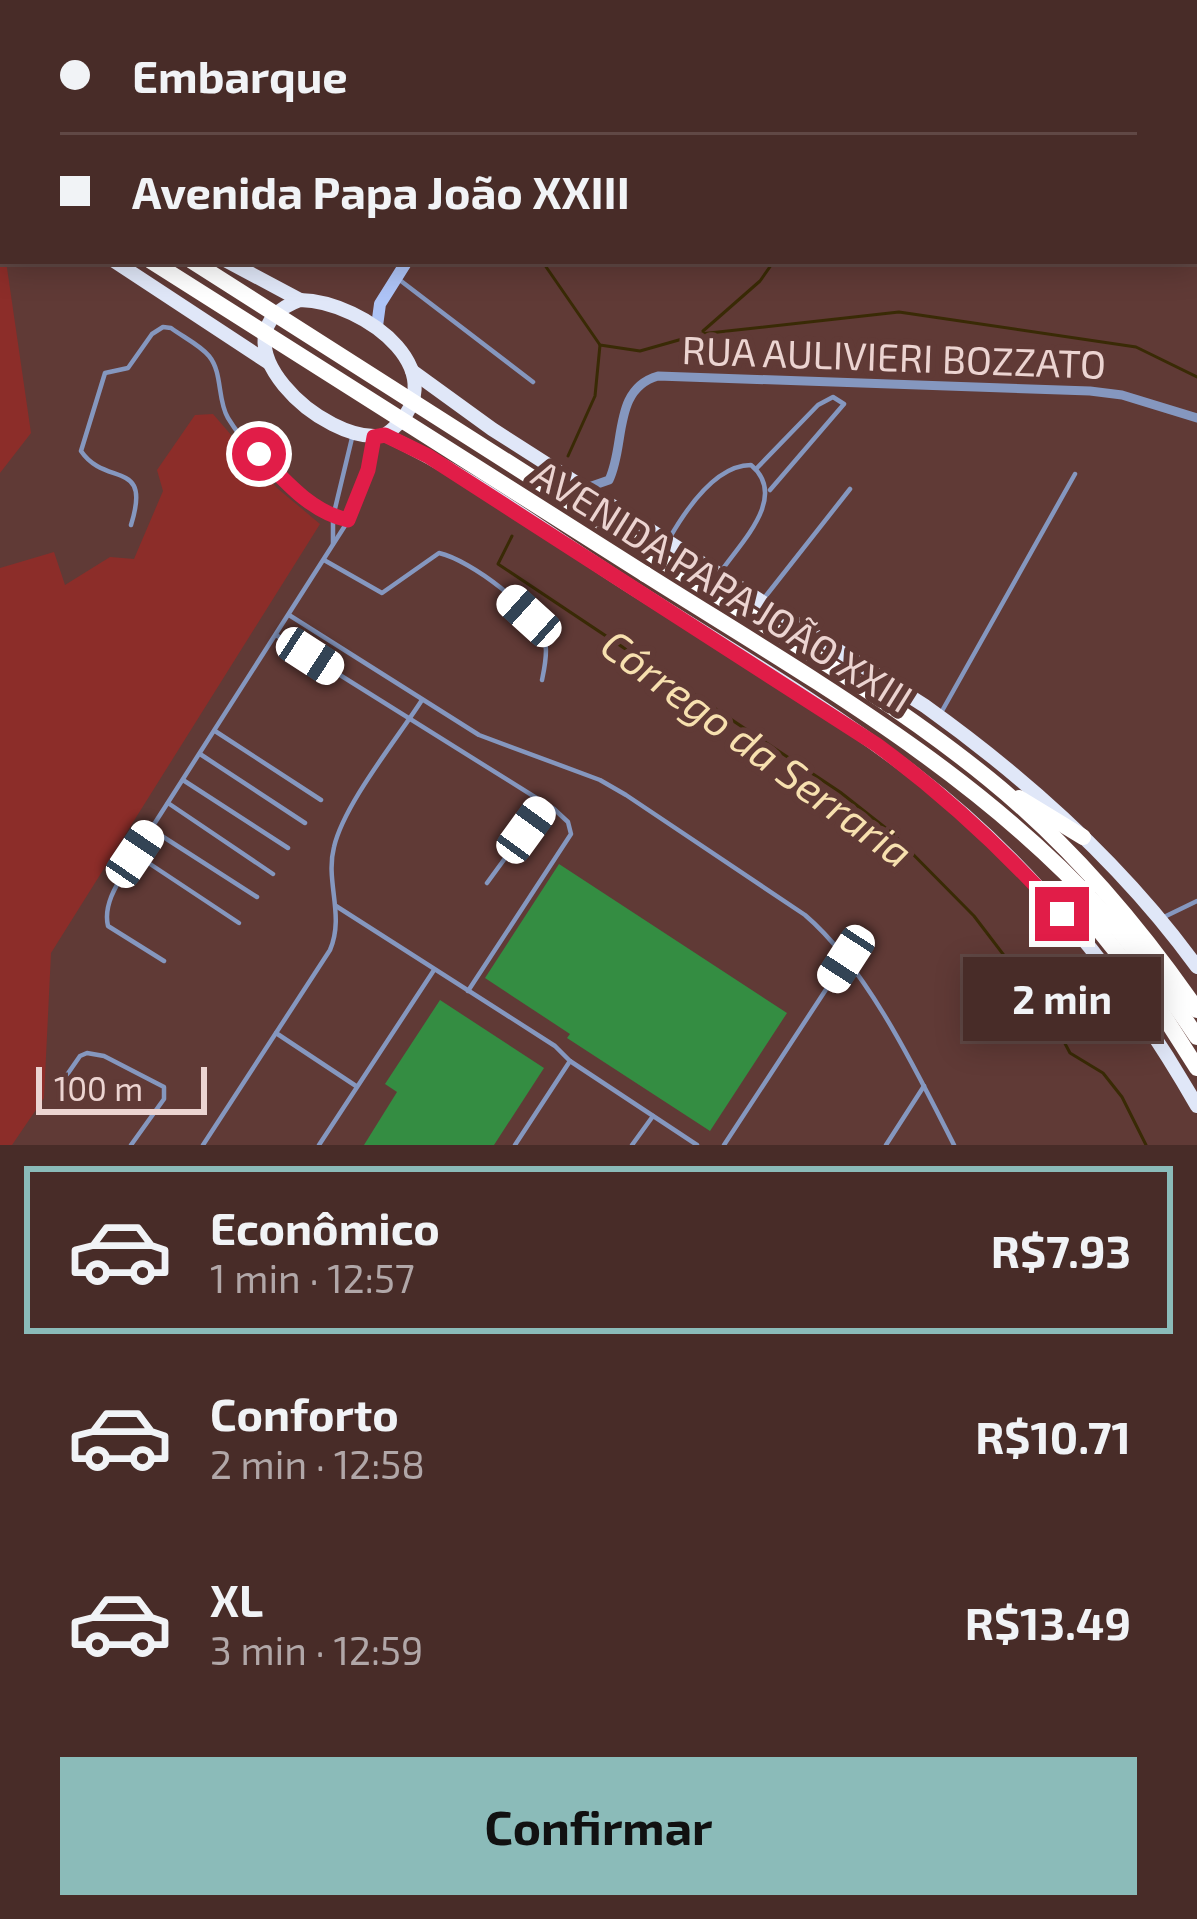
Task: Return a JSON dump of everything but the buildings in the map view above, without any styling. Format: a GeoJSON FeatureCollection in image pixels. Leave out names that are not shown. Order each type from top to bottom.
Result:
{"type":"FeatureCollection","features":[{"type":"Feature","properties":{"kind":"highway","name":"AVENIDA PAPA JOÃO XXIII"},"geometry":{"type":"LineString","coordinates":[[156,264],[905,740],[1016,828],[1113,923],[1197,1037]]}},
{"type":"Feature","properties":{"kind":"highway","name":"AVENIDA PAPA JOÃO XXIII"},"geometry":{"type":"LineString","coordinates":[[197,264],[661,549],[993,782],[1109,897],[1197,1010]]}},
{"type":"Feature","properties":{"kind":"highway"},"geometry":{"type":"LineString","coordinates":[[993,782],[1083,837]]}},
{"type":"Feature","properties":{"kind":"highway"},"geometry":{"type":"LineString","coordinates":[[1016,828],[1115,946],[1197,1068]]}},
{"type":"Feature","properties":{"kind":"main road"},"geometry":{"type":"LineString","coordinates":[[120,264],[269,363],[296,399],[353,434],[380,436],[406,415],[414,398],[412,371],[397,346],[376,326],[336,305],[300,300],[232,264]]}},
{"type":"Feature","properties":{"kind":"main road"},"geometry":{"type":"LineString","coordinates":[[269,363],[266,328],[278,310],[300,300]]}},
{"type":"Feature","properties":{"kind":"main road","name":"AVENIDA PAPA JOÃO XXIII"},"geometry":{"type":"LineString","coordinates":[[412,371],[583,488],[661,549],[718,574],[985,749],[1083,837],[1197,967]]}},
{"type":"Feature","properties":{"kind":"main road","name":"AVENIDA PAPA JOÃO XXIII"},"geometry":{"type":"LineString","coordinates":[[380,436],[455,473],[826,710],[920,777],[995,844],[1062,914],[1133,1004],[1197,1106]]}},
{"type":"Feature","properties":{"kind":"street"},"geometry":{"type":"LineString","coordinates":[[376,326],[380,304],[404,264]]}},
{"type":"Feature","properties":{"kind":"street"},"geometry":{"type":"LineString","coordinates":[[359,315],[380,304]]}},
{"type":"Feature","properties":{"kind":"street","name":"RUA AULIVIERI BOZZATO"},"geometry":{"type":"LineString","coordinates":[[583,488],[609,480],[632,392],[643,380],[658,376],[1090,391],[1122,395],[1197,418]]}},
{"type":"Feature","properties":{"kind":"lane"},"geometry":{"type":"LineString","coordinates":[[396,278],[533,382]]}},
{"type":"Feature","properties":{"kind":"lane"},"geometry":{"type":"LineString","coordinates":[[131,525],[138,491],[122,476],[86,459],[81,451],[105,373],[128,368],[152,334],[163,327],[211,358],[221,402],[237,430],[293,488],[333,517],[348,520]]}},
{"type":"Feature","properties":{"kind":"lane"},"geometry":{"type":"LineString","coordinates":[[718,574],[765,505],[769,491],[844,404],[833,397],[818,405],[756,469]]}},
{"type":"Feature","properties":{"kind":"lane"},"geometry":{"type":"LineString","coordinates":[[333,544],[333,517],[353,434]]}},
{"type":"Feature","properties":{"kind":"lane"},"geometry":{"type":"LineString","coordinates":[[164,962],[108,926],[109,901],[348,520],[380,436]]}},
{"type":"Feature","properties":{"kind":"lane"},"geometry":{"type":"LineString","coordinates":[[661,549],[682,516],[719,476],[740,465],[752,465],[764,475],[769,491]]}},
{"type":"Feature","properties":{"kind":"lane"},"geometry":{"type":"LineString","coordinates":[[940,716],[1075,474]]}},
{"type":"Feature","properties":{"kind":"lane"},"geometry":{"type":"LineString","coordinates":[[761,601],[850,489]]}},
{"type":"Feature","properties":{"kind":"lane"},"geometry":{"type":"LineString","coordinates":[[324,560],[382,592],[439,553],[454,556],[482,573],[529,616],[545,643],[542,680]]}},
{"type":"Feature","properties":{"kind":"lane"},"geometry":{"type":"LineString","coordinates":[[290,616],[479,735],[600,780],[626,795],[805,915],[846,959],[924,1086],[954,1145]]}},
{"type":"Feature","properties":{"kind":"lane"},"geometry":{"type":"LineString","coordinates":[[276,635],[568,822],[571,834],[468,992]]}},
{"type":"Feature","properties":{"kind":"lane"},"geometry":{"type":"LineString","coordinates":[[203,1145],[330,950],[336,936],[334,844],[422,699]]}},
{"type":"Feature","properties":{"kind":"lane"},"geometry":{"type":"LineString","coordinates":[[214,731],[321,800]]}},
{"type":"Feature","properties":{"kind":"lane"},"geometry":{"type":"LineString","coordinates":[[200,754],[305,823]]}},
{"type":"Feature","properties":{"kind":"lane"},"geometry":{"type":"LineString","coordinates":[[183,780],[289,848]]}},
{"type":"Feature","properties":{"kind":"lane"},"geometry":{"type":"LineString","coordinates":[[168,803],[273,874]]}},
{"type":"Feature","properties":{"kind":"lane"},"geometry":{"type":"LineString","coordinates":[[487,883],[545,803]]}},
{"type":"Feature","properties":{"kind":"lane"},"geometry":{"type":"LineString","coordinates":[[151,830],[257,897]]}},
{"type":"Feature","properties":{"kind":"lane"},"geometry":{"type":"LineString","coordinates":[[135,854],[239,923]]}},
{"type":"Feature","properties":{"kind":"lane"},"geometry":{"type":"LineString","coordinates":[[1159,919],[1197,901]]}},
{"type":"Feature","properties":{"kind":"lane"},"geometry":{"type":"LineString","coordinates":[[337,906],[555,1046],[570,1061],[697,1145]]}},
{"type":"Feature","properties":{"kind":"lane"},"geometry":{"type":"LineString","coordinates":[[724,1145],[846,959]]}},
{"type":"Feature","properties":{"kind":"lane"},"geometry":{"type":"LineString","coordinates":[[319,1145],[434,970]]}},
{"type":"Feature","properties":{"kind":"lane"},"geometry":{"type":"LineString","coordinates":[[276,1033],[358,1087]]}},
{"type":"Feature","properties":{"kind":"lane"},"geometry":{"type":"LineString","coordinates":[[62,1082],[80,1055],[94,1053],[164,1087],[164,1099],[130,1145]]}},
{"type":"Feature","properties":{"kind":"lane"},"geometry":{"type":"LineString","coordinates":[[515,1145],[570,1061]]}},
{"type":"Feature","properties":{"kind":"lane"},"geometry":{"type":"LineString","coordinates":[[886,1145],[924,1086]]}},
{"type":"Feature","properties":{"kind":"lane"},"geometry":{"type":"LineString","coordinates":[[632,1145],[653,1116]]}},
{"type":"Feature","properties":{"kind":"shaded area"},"geometry":{"type":"Polygon","coordinates":[[[0,264],[6,264],[31,433],[0,473],[0,264]]]}},
{"type":"Feature","properties":{"kind":"shaded area"},"geometry":{"type":"Polygon","coordinates":[[[213,414],[277,488],[320,524],[51,953],[44,1098],[12,1145],[0,1145],[0,568],[54,552],[65,585],[110,557],[134,559],[163,491],[157,470],[195,415],[213,414]]]}},
{"type":"Feature","properties":{"kind":"waterway"},"geometry":{"type":"LineString","coordinates":[[544,264],[600,345],[640,351],[700,334],[899,312],[1136,347],[1197,377]]}},
{"type":"Feature","properties":{"kind":"waterway"},"geometry":{"type":"LineString","coordinates":[[703,331],[760,281],[772,264]]}},
{"type":"Feature","properties":{"kind":"waterway","name":"Córrego da Serraria"},"geometry":{"type":"LineString","coordinates":[[568,456],[595,396],[600,345]]}},
{"type":"Feature","properties":{"kind":"waterway","name":"Córrego da Serraria"},"geometry":{"type":"LineString","coordinates":[[512,536],[498,564],[840,792],[892,833],[974,916],[1051,1017],[1070,1053],[1103,1073],[1122,1097],[1146,1145]]}},
{"type":"Feature","properties":{"kind":"route"},"geometry":{"type":"LineString","coordinates":[[259,454],[310,503],[348,520],[368,470],[374,437],[385,435],[428,456],[877,745],[995,844],[1062,914]]}}]}
